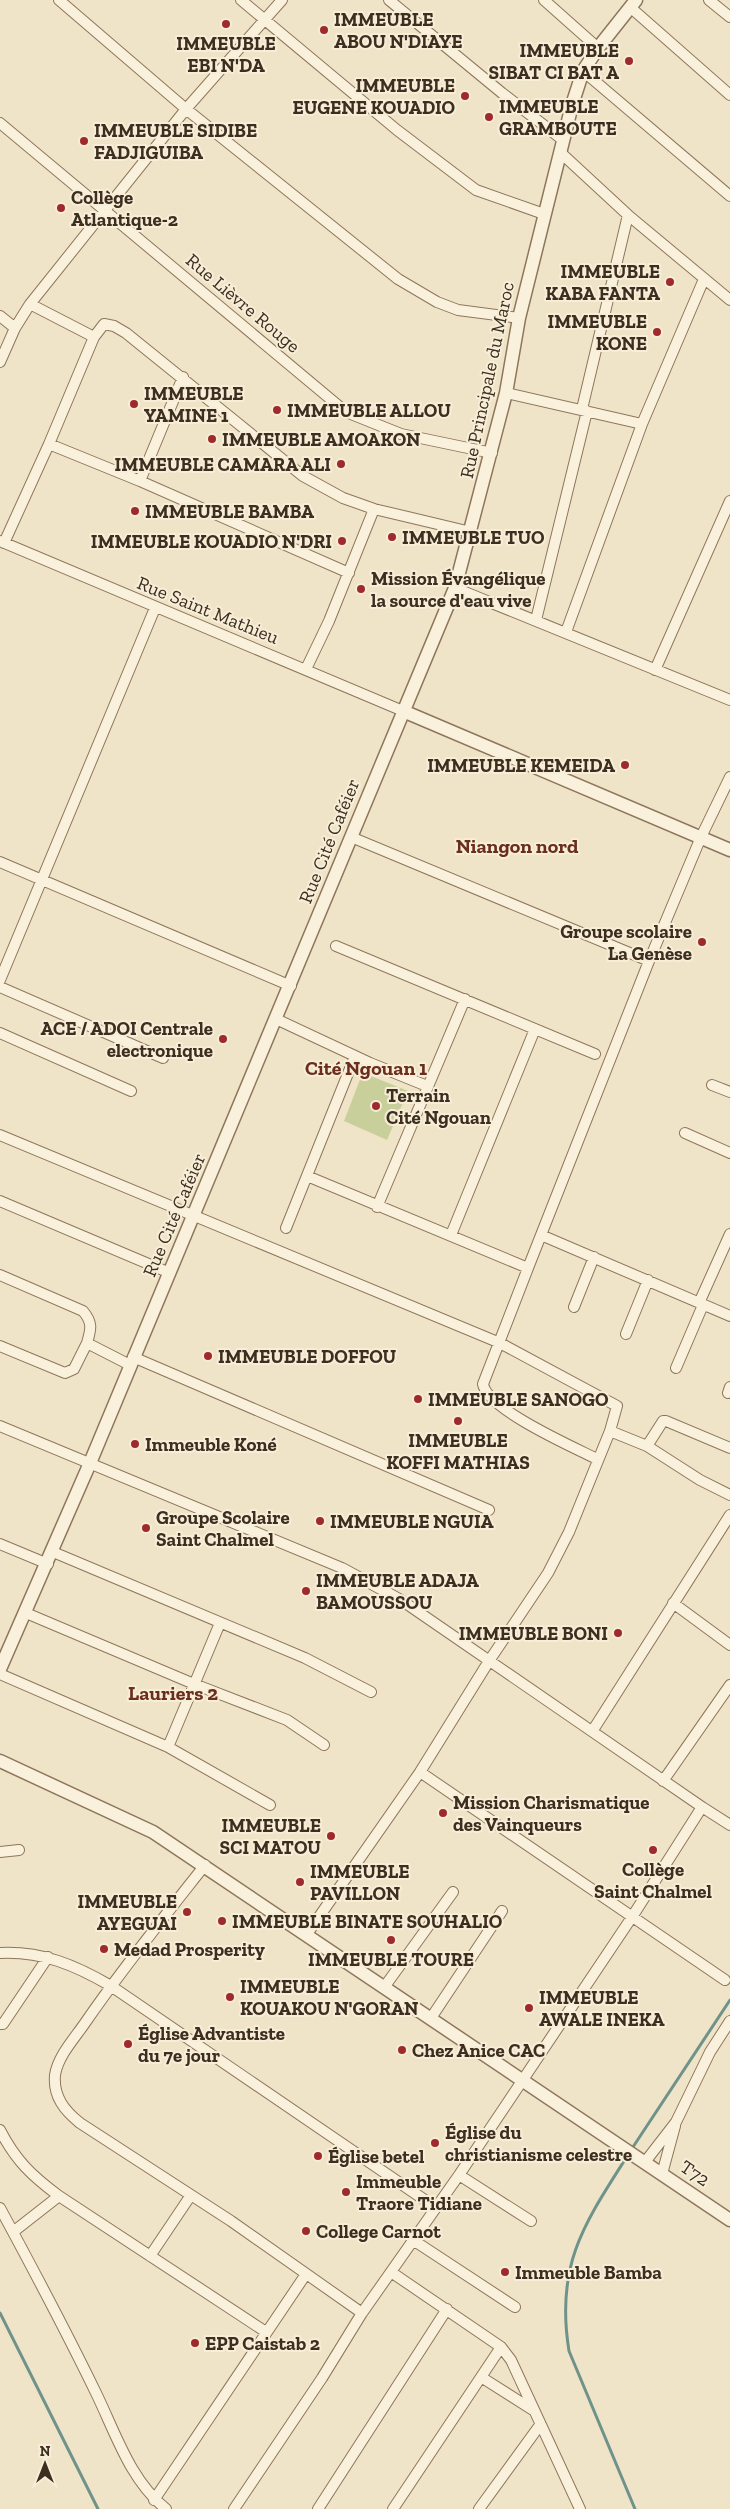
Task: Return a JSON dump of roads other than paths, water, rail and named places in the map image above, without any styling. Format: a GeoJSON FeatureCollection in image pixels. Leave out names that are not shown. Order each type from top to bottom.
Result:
{"type":"FeatureCollection","features":[{"type":"Feature","properties":{"kind":"street"},"geometry":{"type":"LineString","coordinates":[[59,0],[186,109],[381,266],[416,291],[458,310],[519,318]]}},
{"type":"Feature","properties":{"kind":"street"},"geometry":{"type":"LineString","coordinates":[[240,0],[397,130],[476,190],[544,214]]}},
{"type":"Feature","properties":{"kind":"street"},"geometry":{"type":"LineString","coordinates":[[0,362],[15,328],[30,304],[186,109],[282,0]]}},
{"type":"Feature","properties":{"kind":"street"},"geometry":{"type":"LineString","coordinates":[[389,0],[502,93],[562,146],[628,215],[730,300]]}},
{"type":"Feature","properties":{"kind":"street"},"geometry":{"type":"LineString","coordinates":[[544,0],[598,48]]}},
{"type":"Feature","properties":{"kind":"street"},"geometry":{"type":"LineString","coordinates":[[709,0],[730,17]]}},
{"type":"Feature","properties":{"kind":"street"},"geometry":{"type":"LineString","coordinates":[[633,3],[730,95]]}},
{"type":"Feature","properties":{"kind":"street","name":"Rue Principale du Maroc"},"geometry":{"type":"LineString","coordinates":[[377,773],[455,588],[492,453],[506,393],[519,318],[544,214],[584,71],[598,48],[633,3]]}},
{"type":"Feature","properties":{"kind":"street"},"geometry":{"type":"LineString","coordinates":[[584,71],[730,196]]}},
{"type":"Feature","properties":{"kind":"street","name":"Rue Lièvre Rouge"},"geometry":{"type":"LineString","coordinates":[[0,123],[346,412],[401,434],[492,453]]}},
{"type":"Feature","properties":{"kind":"street"},"geometry":{"type":"LineString","coordinates":[[536,620],[628,215]]}},
{"type":"Feature","properties":{"kind":"street"},"geometry":{"type":"LineString","coordinates":[[566,632],[642,424],[704,279]]}},
{"type":"Feature","properties":{"kind":"street"},"geometry":{"type":"LineString","coordinates":[[30,304],[94,337]]}},
{"type":"Feature","properties":{"kind":"street"},"geometry":{"type":"LineString","coordinates":[[0,316],[15,328]]}},
{"type":"Feature","properties":{"kind":"street"},"geometry":{"type":"LineString","coordinates":[[2,542],[49,444],[94,337],[104,324],[114,326],[183,377],[262,445],[303,476],[343,498],[374,509],[471,532]]}},
{"type":"Feature","properties":{"kind":"street"},"geometry":{"type":"LineString","coordinates":[[140,481],[183,377]]}},
{"type":"Feature","properties":{"kind":"street"},"geometry":{"type":"LineString","coordinates":[[506,393],[642,424]]}},
{"type":"Feature","properties":{"kind":"street"},"geometry":{"type":"LineString","coordinates":[[49,444],[140,481],[349,573]]}},
{"type":"Feature","properties":{"kind":"street"},"geometry":{"type":"LineString","coordinates":[[655,670],[730,501]]}},
{"type":"Feature","properties":{"kind":"street"},"geometry":{"type":"LineString","coordinates":[[306,669],[349,573],[374,509]]}},
{"type":"Feature","properties":{"kind":"street","name":"Rue Saint Mathieu"},"geometry":{"type":"LineString","coordinates":[[2,542],[403,711]]}},
{"type":"Feature","properties":{"kind":"street"},"geometry":{"type":"LineString","coordinates":[[455,588],[730,700]]}},
{"type":"Feature","properties":{"kind":"street"},"geometry":{"type":"LineString","coordinates":[[0,980],[155,608]]}},
{"type":"Feature","properties":{"kind":"street"},"geometry":{"type":"LineString","coordinates":[[403,711],[730,850]]}},
{"type":"Feature","properties":{"kind":"street","name":"Rue Cité Caféier"},"geometry":{"type":"LineString","coordinates":[[0,1669],[50,1558],[291,986],[377,773]]}},
{"type":"Feature","properties":{"kind":"street"},"geometry":{"type":"LineString","coordinates":[[598,1459],[515,1416],[489,1397],[483,1384],[649,961],[730,776]]}},
{"type":"Feature","properties":{"kind":"street"},"geometry":{"type":"LineString","coordinates":[[350,836],[649,961]]}},
{"type":"Feature","properties":{"kind":"street"},"geometry":{"type":"LineString","coordinates":[[0,862],[291,986]]}},
{"type":"Feature","properties":{"kind":"street"},"geometry":{"type":"LineString","coordinates":[[336,946],[595,1054]]}},
{"type":"Feature","properties":{"kind":"street"},"geometry":{"type":"LineString","coordinates":[[0,987],[163,1058]]}},
{"type":"Feature","properties":{"kind":"street"},"geometry":{"type":"LineString","coordinates":[[377,1207],[465,999]]}},
{"type":"Feature","properties":{"kind":"street"},"geometry":{"type":"LineString","coordinates":[[276,1019],[355,1056],[427,1086]]}},
{"type":"Feature","properties":{"kind":"street"},"geometry":{"type":"LineString","coordinates":[[451,1235],[535,1028]]}},
{"type":"Feature","properties":{"kind":"street"},"geometry":{"type":"LineString","coordinates":[[0,1033],[131,1091]]}},
{"type":"Feature","properties":{"kind":"street"},"geometry":{"type":"LineString","coordinates":[[286,1228],[355,1056]]}},
{"type":"Feature","properties":{"kind":"street"},"geometry":{"type":"LineString","coordinates":[[712,1085],[730,1092]]}},
{"type":"Feature","properties":{"kind":"street"},"geometry":{"type":"LineString","coordinates":[[685,1133],[730,1153]]}},
{"type":"Feature","properties":{"kind":"street"},"geometry":{"type":"LineString","coordinates":[[0,1134],[500,1342],[614,1403],[617,1410],[570,1532],[552,1564],[488,1661],[420,1772],[307,1934]]}},
{"type":"Feature","properties":{"kind":"street"},"geometry":{"type":"LineString","coordinates":[[307,1176],[377,1207],[451,1235],[528,1268]]}},
{"type":"Feature","properties":{"kind":"street"},"geometry":{"type":"LineString","coordinates":[[0,1200],[170,1273]]}},
{"type":"Feature","properties":{"kind":"street"},"geometry":{"type":"LineString","coordinates":[[676,1368],[730,1234]]}},
{"type":"Feature","properties":{"kind":"street"},"geometry":{"type":"LineString","coordinates":[[541,1235],[730,1316]]}},
{"type":"Feature","properties":{"kind":"street"},"geometry":{"type":"LineString","coordinates":[[574,1307],[594,1257]]}},
{"type":"Feature","properties":{"kind":"street"},"geometry":{"type":"LineString","coordinates":[[0,1275],[83,1311],[89,1318],[92,1327],[74,1369],[65,1373],[0,1346]]}},
{"type":"Feature","properties":{"kind":"street"},"geometry":{"type":"LineString","coordinates":[[626,1334],[648,1280]]}},
{"type":"Feature","properties":{"kind":"street"},"geometry":{"type":"LineString","coordinates":[[86,1343],[489,1510]]}},
{"type":"Feature","properties":{"kind":"street"},"geometry":{"type":"LineString","coordinates":[[647,1446],[663,1421],[666,1420],[730,1448]]}},
{"type":"Feature","properties":{"kind":"street"},"geometry":{"type":"LineString","coordinates":[[0,1426],[342,1568],[401,1600],[563,1712],[593,1730],[663,1781],[729,1824]]}},
{"type":"Feature","properties":{"kind":"street"},"geometry":{"type":"LineString","coordinates":[[610,1431],[647,1446],[700,1480],[730,1495]]}},
{"type":"Feature","properties":{"kind":"street"},"geometry":{"type":"LineString","coordinates":[[593,1730],[730,1515]]}},
{"type":"Feature","properties":{"kind":"street"},"geometry":{"type":"LineString","coordinates":[[0,1544],[50,1558],[220,1623],[305,1658],[371,1692]]}},
{"type":"Feature","properties":{"kind":"street"},"geometry":{"type":"LineString","coordinates":[[674,1603],[730,1645]]}},
{"type":"Feature","properties":{"kind":"street"},"geometry":{"type":"LineString","coordinates":[[26,1613],[194,1684],[287,1720],[324,1745]]}},
{"type":"Feature","properties":{"kind":"street"},"geometry":{"type":"LineString","coordinates":[[168,1747],[220,1623]]}},
{"type":"Feature","properties":{"kind":"street"},"geometry":{"type":"LineString","coordinates":[[0,1674],[168,1747],[270,1805]]}},
{"type":"Feature","properties":{"kind":"street"},"geometry":{"type":"LineString","coordinates":[[663,1781],[730,1685]]}},
{"type":"Feature","properties":{"kind":"street","name":"T72"},"geometry":{"type":"LineString","coordinates":[[0,1761],[132,1821],[205,1865],[730,2220]]}},
{"type":"Feature","properties":{"kind":"street"},"geometry":{"type":"LineString","coordinates":[[420,1772],[725,1980]]}},
{"type":"Feature","properties":{"kind":"street"},"geometry":{"type":"LineString","coordinates":[[234,2509],[322,2378],[362,2313],[435,2207],[460,2175],[632,1917],[702,1807]]}},
{"type":"Feature","properties":{"kind":"street"},"geometry":{"type":"LineString","coordinates":[[0,1852],[19,1850]]}},
{"type":"Feature","properties":{"kind":"street"},"geometry":{"type":"LineString","coordinates":[[205,1865],[111,1986],[58,2062],[55,2077],[57,2096],[68,2113],[80,2123],[191,2195],[362,2313]]}},
{"type":"Feature","properties":{"kind":"street"},"geometry":{"type":"LineString","coordinates":[[385,1986],[453,1892]]}},
{"type":"Feature","properties":{"kind":"street"},"geometry":{"type":"LineString","coordinates":[[431,2018],[502,1911]]}},
{"type":"Feature","properties":{"kind":"street"},"geometry":{"type":"LineString","coordinates":[[0,1953],[17,1952],[48,1957],[82,1969],[111,1986],[435,2207]]}},
{"type":"Feature","properties":{"kind":"street"},"geometry":{"type":"LineString","coordinates":[[1,2026],[48,1957]]}},
{"type":"Feature","properties":{"kind":"street"},"geometry":{"type":"LineString","coordinates":[[662,2174],[676,2122],[710,2052],[730,2021]]}},
{"type":"Feature","properties":{"kind":"street"},"geometry":{"type":"LineString","coordinates":[[642,2160],[676,2122]]}},
{"type":"Feature","properties":{"kind":"street"},"geometry":{"type":"LineString","coordinates":[[0,2130],[12,2152],[30,2175],[266,2332]]}},
{"type":"Feature","properties":{"kind":"street"},"geometry":{"type":"LineString","coordinates":[[460,2175],[531,2221]]}},
{"type":"Feature","properties":{"kind":"street"},"geometry":{"type":"LineString","coordinates":[[150,2256],[191,2195]]}},
{"type":"Feature","properties":{"kind":"street"},"geometry":{"type":"LineString","coordinates":[[13,2232],[59,2196]]}},
{"type":"Feature","properties":{"kind":"street"},"geometry":{"type":"LineString","coordinates":[[0,2208],[96,2393],[131,2468],[154,2500],[166,2509]]}},
{"type":"Feature","properties":{"kind":"street"},"geometry":{"type":"LineString","coordinates":[[413,2240],[515,2307]]}},
{"type":"Feature","properties":{"kind":"street"},"geometry":{"type":"LineString","coordinates":[[391,2272],[501,2347],[515,2367],[533,2410],[580,2509]]}},
{"type":"Feature","properties":{"kind":"street"},"geometry":{"type":"LineString","coordinates":[[154,2500],[306,2274]]}},
{"type":"Feature","properties":{"kind":"street"},"geometry":{"type":"LineString","coordinates":[[322,2508],[447,2309]]}},
{"type":"Feature","properties":{"kind":"street"},"geometry":{"type":"LineString","coordinates":[[393,2509],[501,2347]]}},
{"type":"Feature","properties":{"kind":"street"},"geometry":{"type":"LineString","coordinates":[[481,2377],[533,2410]]}},
{"type":"Feature","properties":{"kind":"street"},"geometry":{"type":"LineString","coordinates":[[480,2509],[540,2425]]}},
{"type":"Feature","properties":{"kind":"waterway"},"geometry":{"type":"LineString","coordinates":[[631,2150],[730,2000]]}},
{"type":"Feature","properties":{"kind":"waterway"},"geometry":{"type":"LineString","coordinates":[[628,2155],[598,2203],[577,2247],[570,2269],[566,2294],[566,2321],[569,2351],[635,2509]]}},
{"type":"Feature","properties":{"kind":"waterway"},"geometry":{"type":"LineString","coordinates":[[0,2313],[98,2509]]}},
{"type":"Feature","properties":{"kind":"place","name":"IMMEUBLE EBI N'DA"},"geometry":{"type":"Point","coordinates":[226,24]}},
{"type":"Feature","properties":{"kind":"place","name":"IMMEUBLE ABOU N'DIAYE"},"geometry":{"type":"Point","coordinates":[324,30]}},
{"type":"Feature","properties":{"kind":"place","name":"IMMEUBLE SIBAT CI BAT A"},"geometry":{"type":"Point","coordinates":[629,61]}},
{"type":"Feature","properties":{"kind":"place","name":"IMMEUBLE EUGENE KOUADIO"},"geometry":{"type":"Point","coordinates":[465,96]}},
{"type":"Feature","properties":{"kind":"place","name":"IMMEUBLE GRAMBOUTE"},"geometry":{"type":"Point","coordinates":[489,117]}},
{"type":"Feature","properties":{"kind":"place","name":"IMMEUBLE SIDIBE FADJIGUIBA"},"geometry":{"type":"Point","coordinates":[84,141]}},
{"type":"Feature","properties":{"kind":"place","name":"Collège Atlantique-2"},"geometry":{"type":"Point","coordinates":[61,208]}},
{"type":"Feature","properties":{"kind":"place","name":"IMMEUBLE KABA FANTA"},"geometry":{"type":"Point","coordinates":[670,282]}},
{"type":"Feature","properties":{"kind":"place","name":"IMMEUBLE KONE"},"geometry":{"type":"Point","coordinates":[657,332]}},
{"type":"Feature","properties":{"kind":"place","name":"IMMEUBLE YAMINE 1"},"geometry":{"type":"Point","coordinates":[134,404]}},
{"type":"Feature","properties":{"kind":"place","name":"IMMEUBLE ALLOU"},"geometry":{"type":"Point","coordinates":[277,410]}},
{"type":"Feature","properties":{"kind":"place","name":"IMMEUBLE AMOAKON"},"geometry":{"type":"Point","coordinates":[212,439]}},
{"type":"Feature","properties":{"kind":"place","name":"IMMEUBLE CAMARA ALI"},"geometry":{"type":"Point","coordinates":[341,464]}},
{"type":"Feature","properties":{"kind":"place","name":"IMMEUBLE BAMBA"},"geometry":{"type":"Point","coordinates":[135,511]}},
{"type":"Feature","properties":{"kind":"place","name":"IMMEUBLE TUO"},"geometry":{"type":"Point","coordinates":[392,537]}},
{"type":"Feature","properties":{"kind":"place","name":"IMMEUBLE KOUADIO N'DRI"},"geometry":{"type":"Point","coordinates":[342,541]}},
{"type":"Feature","properties":{"kind":"place","name":"Mission Évangélique la source d'eau vive"},"geometry":{"type":"Point","coordinates":[361,589]}},
{"type":"Feature","properties":{"kind":"place","name":"IMMEUBLE KEMEIDA"},"geometry":{"type":"Point","coordinates":[625,765]}},
{"type":"Feature","properties":{"kind":"place","name":"Groupe scolaire La Genèse"},"geometry":{"type":"Point","coordinates":[702,942]}},
{"type":"Feature","properties":{"kind":"place","name":"ACE / ADOI Centrale electronique"},"geometry":{"type":"Point","coordinates":[223,1039]}},
{"type":"Feature","properties":{"kind":"place","name":"Terrain Cité Ngouan"},"geometry":{"type":"Point","coordinates":[376,1106]}},
{"type":"Feature","properties":{"kind":"place","name":"IMMEUBLE DOFFOU"},"geometry":{"type":"Point","coordinates":[208,1356]}},
{"type":"Feature","properties":{"kind":"place","name":"IMMEUBLE SANOGO"},"geometry":{"type":"Point","coordinates":[418,1399]}},
{"type":"Feature","properties":{"kind":"place","name":"IMMEUBLE KOFFI MATHIAS"},"geometry":{"type":"Point","coordinates":[458,1421]}},
{"type":"Feature","properties":{"kind":"place","name":"Immeuble Koné"},"geometry":{"type":"Point","coordinates":[135,1444]}},
{"type":"Feature","properties":{"kind":"place","name":"IMMEUBLE NGUIA"},"geometry":{"type":"Point","coordinates":[320,1521]}},
{"type":"Feature","properties":{"kind":"place","name":"Groupe Scolaire Saint Chalmel"},"geometry":{"type":"Point","coordinates":[146,1528]}},
{"type":"Feature","properties":{"kind":"place","name":"IMMEUBLE ADAJA BAMOUSSOU"},"geometry":{"type":"Point","coordinates":[306,1591]}},
{"type":"Feature","properties":{"kind":"place","name":"IMMEUBLE BONI"},"geometry":{"type":"Point","coordinates":[618,1633]}},
{"type":"Feature","properties":{"kind":"place","name":"Mission Charismatique des Vainqueurs"},"geometry":{"type":"Point","coordinates":[443,1813]}},
{"type":"Feature","properties":{"kind":"place","name":"IMMEUBLE SCI MATOU"},"geometry":{"type":"Point","coordinates":[331,1836]}},
{"type":"Feature","properties":{"kind":"place","name":"Collège Saint Chalmel"},"geometry":{"type":"Point","coordinates":[653,1850]}},
{"type":"Feature","properties":{"kind":"place","name":"IMMEUBLE PAVILLON"},"geometry":{"type":"Point","coordinates":[300,1882]}},
{"type":"Feature","properties":{"kind":"place","name":"IMMEUBLE AYEGUAI"},"geometry":{"type":"Point","coordinates":[187,1912]}},
{"type":"Feature","properties":{"kind":"place","name":"IMMEUBLE BINATE SOUHALIO"},"geometry":{"type":"Point","coordinates":[222,1921]}},
{"type":"Feature","properties":{"kind":"place","name":"IMMEUBLE TOURE"},"geometry":{"type":"Point","coordinates":[391,1940]}},
{"type":"Feature","properties":{"kind":"place","name":"Medad Prosperity"},"geometry":{"type":"Point","coordinates":[104,1949]}},
{"type":"Feature","properties":{"kind":"place","name":"IMMEUBLE KOUAKOU N'GORAN"},"geometry":{"type":"Point","coordinates":[230,1997]}},
{"type":"Feature","properties":{"kind":"place","name":"IMMEUBLE AWALE INEKA"},"geometry":{"type":"Point","coordinates":[529,2008]}},
{"type":"Feature","properties":{"kind":"place","name":"Église Advantiste du 7e jour"},"geometry":{"type":"Point","coordinates":[128,2044]}},
{"type":"Feature","properties":{"kind":"place","name":"Chez Anice CAC"},"geometry":{"type":"Point","coordinates":[402,2050]}},
{"type":"Feature","properties":{"kind":"place","name":"Église du christianisme celestre"},"geometry":{"type":"Point","coordinates":[435,2143]}},
{"type":"Feature","properties":{"kind":"place","name":"Église betel"},"geometry":{"type":"Point","coordinates":[318,2156]}},
{"type":"Feature","properties":{"kind":"place","name":"Immeuble Traore Tidiane"},"geometry":{"type":"Point","coordinates":[346,2192]}},
{"type":"Feature","properties":{"kind":"place","name":"College Carnot"},"geometry":{"type":"Point","coordinates":[306,2231]}},
{"type":"Feature","properties":{"kind":"place","name":"Immeuble Bamba"},"geometry":{"type":"Point","coordinates":[505,2272]}},
{"type":"Feature","properties":{"kind":"place","name":"EPP Caistab 2"},"geometry":{"type":"Point","coordinates":[195,2343]}},
{"type":"Feature","properties":{"kind":"district","name":"Niangon nord"},"geometry":{"type":"Point","coordinates":[517,846]}},
{"type":"Feature","properties":{"kind":"district","name":"Cité Ngouan 1"},"geometry":{"type":"Point","coordinates":[366,1068]}},
{"type":"Feature","properties":{"kind":"district","name":"Lauriers 2"},"geometry":{"type":"Point","coordinates":[173,1693]}}]}
